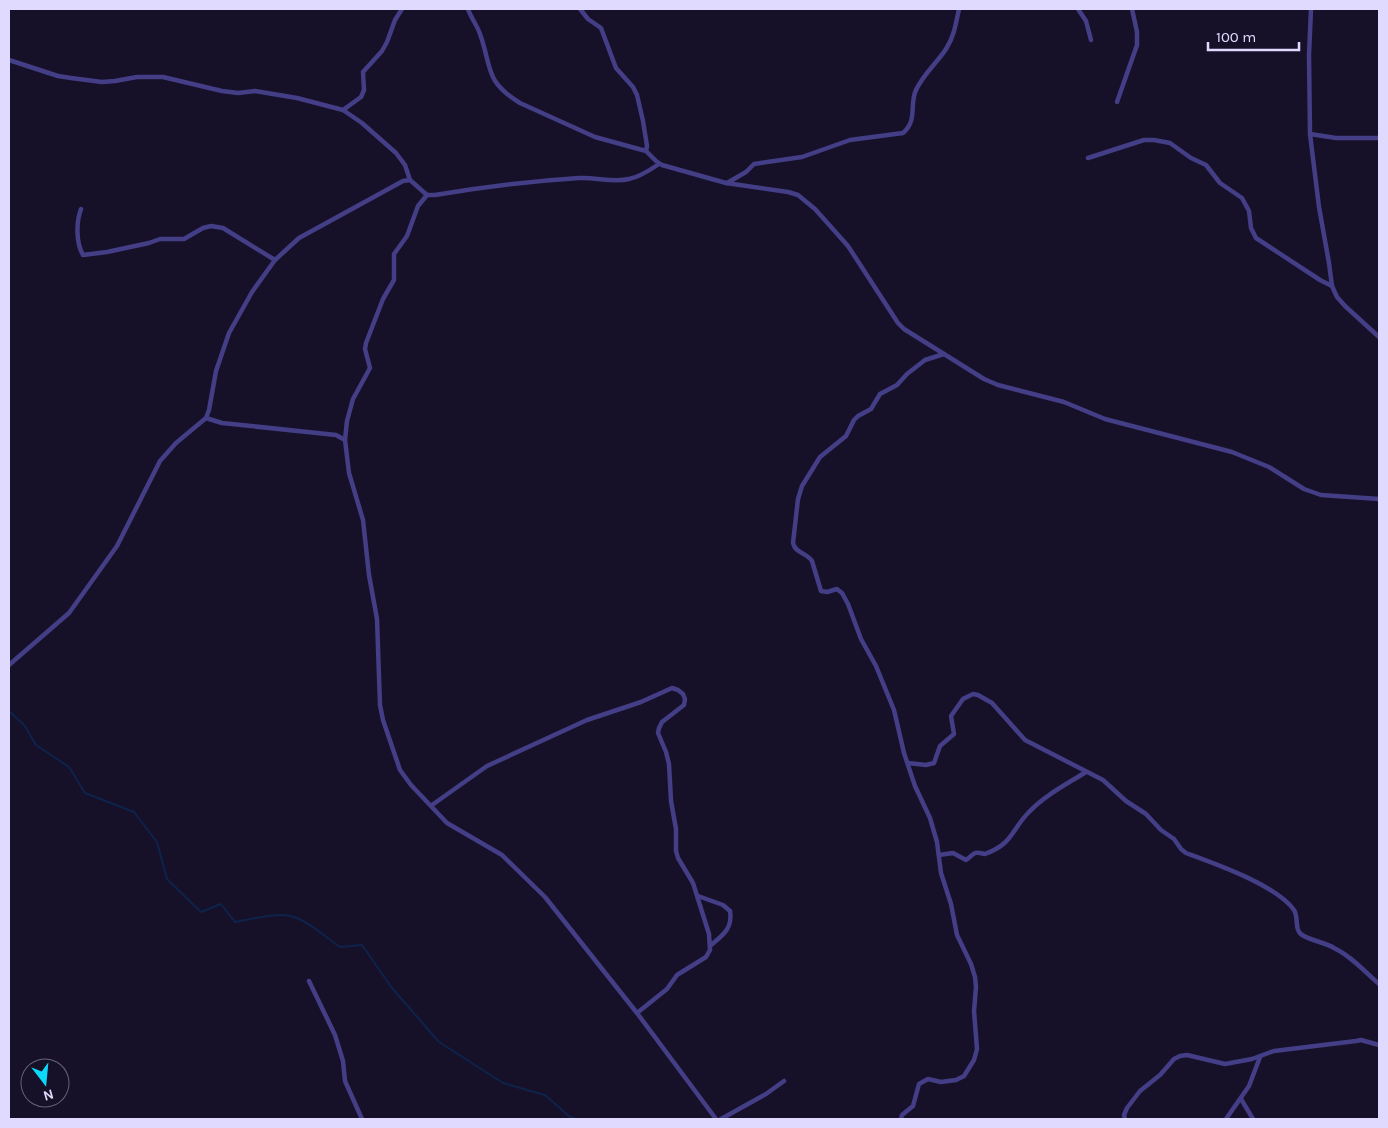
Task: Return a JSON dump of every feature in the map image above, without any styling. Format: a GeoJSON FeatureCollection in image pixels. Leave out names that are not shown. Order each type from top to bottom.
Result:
{"type":"FeatureCollection","features":[{"type":"Feature","properties":{"kind":"street"},"geometry":{"type":"LineString","coordinates":[[343,110],[361,97],[364,90],[363,72],[382,51],[402,9]]}},
{"type":"Feature","properties":{"kind":"street"},"geometry":{"type":"LineString","coordinates":[[468,9],[480,35],[490,72],[497,84],[509,96],[520,103],[595,137],[646,151],[659,164],[726,183],[798,195],[815,209],[848,246],[898,323],[904,329],[993,384],[1064,402],[1105,419],[1232,452],[1269,467],[1312,493],[1379,499]]}},
{"type":"Feature","properties":{"kind":"street"},"geometry":{"type":"LineString","coordinates":[[580,9],[588,19],[602,28],[616,68],[637,94],[643,121],[646,151]]}},
{"type":"Feature","properties":{"kind":"street"},"geometry":{"type":"LineString","coordinates":[[726,183],[739,176],[754,164],[802,157],[850,140],[903,133],[910,127],[912,121],[916,91],[931,66],[945,51],[952,38],[959,9]]}},
{"type":"Feature","properties":{"kind":"street"},"geometry":{"type":"LineString","coordinates":[[1078,9],[1086,21],[1091,40]]}},
{"type":"Feature","properties":{"kind":"street"},"geometry":{"type":"LineString","coordinates":[[1117,102],[1137,45],[1137,32],[1132,9]]}},
{"type":"Feature","properties":{"kind":"street"},"geometry":{"type":"LineString","coordinates":[[1310,9],[1310,134],[1319,207],[1330,263],[1332,286],[1345,306],[1379,337]]}},
{"type":"Feature","properties":{"kind":"street"},"geometry":{"type":"LineString","coordinates":[[9,60],[58,76],[71,78],[102,82],[137,77],[164,77],[222,91],[238,93],[256,91],[297,98],[343,110],[362,123],[396,153],[405,165],[410,180],[427,196],[534,181],[589,177],[630,179],[659,164]]}},
{"type":"Feature","properties":{"kind":"street"},"geometry":{"type":"LineString","coordinates":[[1310,134],[1336,138],[1379,138]]}},
{"type":"Feature","properties":{"kind":"street"},"geometry":{"type":"LineString","coordinates":[[1088,158],[1144,140],[1164,141],[1175,146],[1191,158],[1206,165],[1220,183],[1242,198],[1249,211],[1251,228],[1256,238],[1332,286]]}},
{"type":"Feature","properties":{"kind":"street"},"geometry":{"type":"LineString","coordinates":[[9,664],[69,613],[117,546],[160,460],[176,443],[206,418],[216,371],[229,334],[252,292],[275,260],[299,238],[394,185],[410,180]]}},
{"type":"Feature","properties":{"kind":"street"},"geometry":{"type":"LineString","coordinates":[[427,196],[418,206],[409,233],[393,256],[395,277],[366,343],[365,349],[370,368],[353,399],[347,421],[345,440],[349,473],[363,520],[368,575],[377,619],[378,694],[383,720],[400,770],[411,785],[447,824],[494,849],[523,874],[558,913],[637,1013],[716,1119]]}},
{"type":"Feature","properties":{"kind":"street"},"geometry":{"type":"LineString","coordinates":[[81,209],[78,216],[79,242],[83,255],[107,252],[160,239],[184,238],[211,226],[223,228],[275,260]]}},
{"type":"Feature","properties":{"kind":"street"},"geometry":{"type":"LineString","coordinates":[[901,1119],[902,1115],[913,1106],[919,1084],[928,1079],[941,1082],[956,1080],[964,1076],[974,1060],[977,1049],[974,1011],[976,987],[974,970],[961,945],[955,926],[930,818],[916,790],[894,710],[876,666],[861,639],[845,596],[837,589],[827,592],[821,590],[810,558],[796,549],[793,544],[798,499],[802,486],[820,457],[846,436],[854,420],[871,409],[880,394],[898,385],[907,374],[925,360],[944,354]]}},
{"type":"Feature","properties":{"kind":"street"},"geometry":{"type":"LineString","coordinates":[[206,418],[222,424],[336,435],[345,440]]}},
{"type":"Feature","properties":{"kind":"street"},"geometry":{"type":"LineString","coordinates":[[432,806],[479,771],[500,760],[587,720],[641,702],[668,689],[678,690],[683,694],[685,699],[684,705],[662,722],[658,733],[669,764],[670,801],[676,829],[676,851],[678,858],[691,877],[711,945]]}},
{"type":"Feature","properties":{"kind":"street"},"geometry":{"type":"LineString","coordinates":[[908,763],[926,765],[936,762],[940,746],[954,734],[951,716],[963,699],[972,694],[978,695],[992,703],[1025,740],[1079,766],[1086,772],[1103,780],[1126,801],[1146,814],[1156,825],[1174,839],[1180,849],[1186,853],[1257,882],[1271,890],[1294,911],[1299,932],[1341,952],[1379,984]]}},
{"type":"Feature","properties":{"kind":"street"},"geometry":{"type":"LineString","coordinates":[[939,855],[953,853],[966,860],[974,852],[985,854],[998,848],[1012,836],[1027,813],[1035,806],[1086,772]]}},
{"type":"Feature","properties":{"kind":"street"},"geometry":{"type":"LineString","coordinates":[[637,1013],[667,989],[677,975],[706,957],[711,945],[728,930],[730,911],[723,905],[698,896]]}},
{"type":"Feature","properties":{"kind":"street"},"geometry":{"type":"LineString","coordinates":[[310,980],[335,1035],[343,1062],[345,1081],[362,1119]]}},
{"type":"Feature","properties":{"kind":"street"},"geometry":{"type":"LineString","coordinates":[[1125,1119],[1124,1115],[1127,1108],[1140,1091],[1177,1057],[1187,1055],[1225,1064],[1260,1057],[1274,1051],[1361,1040],[1379,1045]]}},
{"type":"Feature","properties":{"kind":"street"},"geometry":{"type":"LineString","coordinates":[[1226,1119],[1249,1086],[1260,1057]]}},
{"type":"Feature","properties":{"kind":"street"},"geometry":{"type":"LineString","coordinates":[[721,1119],[766,1094],[784,1081]]}},
{"type":"Feature","properties":{"kind":"street"},"geometry":{"type":"LineString","coordinates":[[1241,1099],[1253,1119]]}},
{"type":"Feature","properties":{"kind":"waterway"},"geometry":{"type":"LineString","coordinates":[[9,711],[25,726],[36,745],[69,767],[85,793],[134,812],[157,842],[167,879],[201,912],[221,904],[235,922],[270,916],[290,916],[310,925],[340,947],[362,945],[392,988],[439,1042],[503,1083],[545,1095],[570,1117],[577,1119]]}}]}
